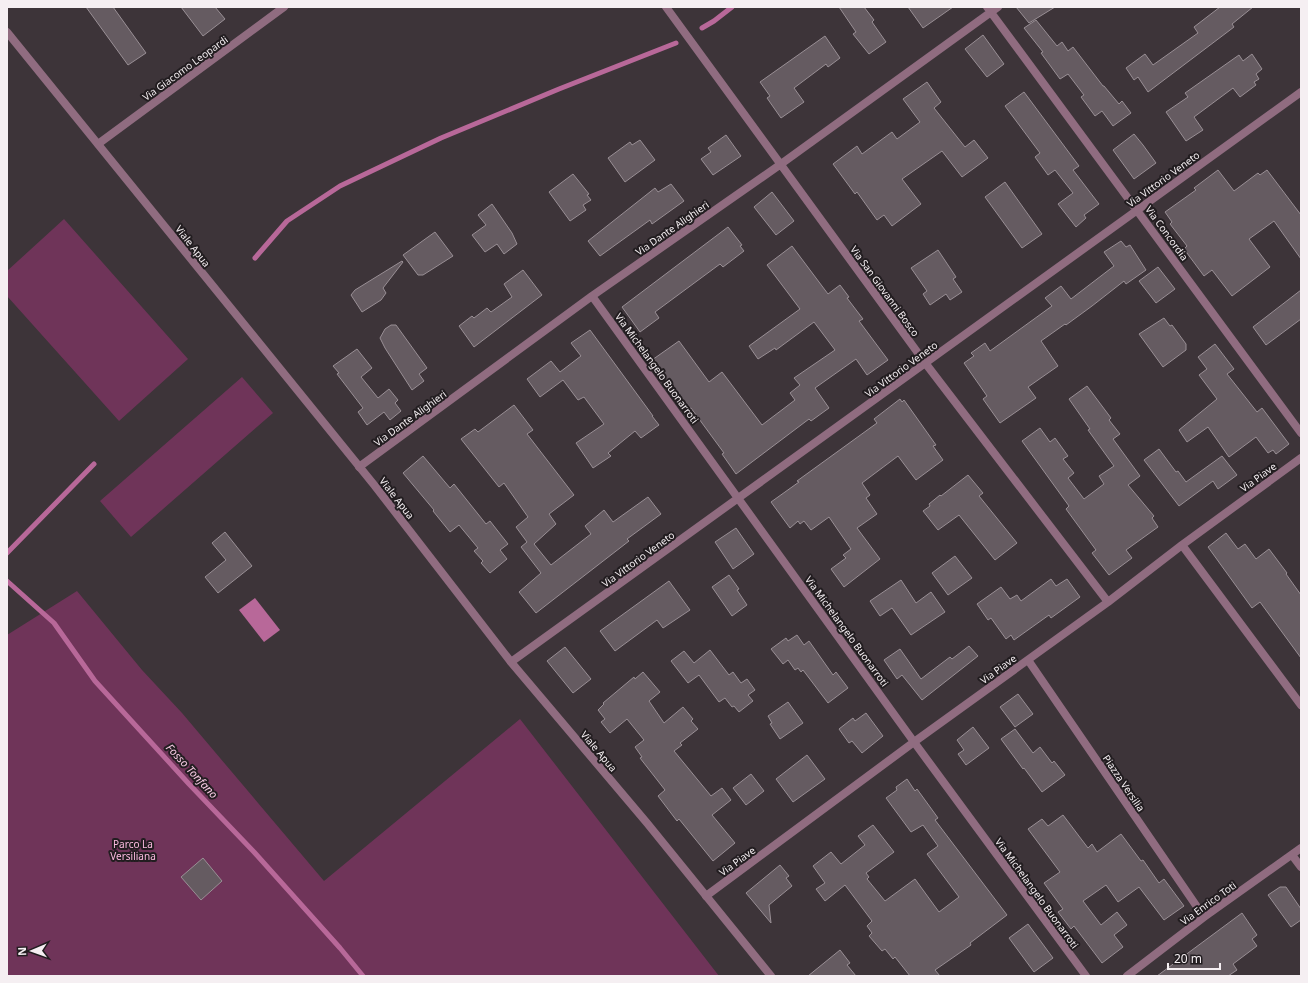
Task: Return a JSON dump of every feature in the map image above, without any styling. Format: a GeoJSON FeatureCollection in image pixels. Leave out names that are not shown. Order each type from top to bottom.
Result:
{"type":"FeatureCollection","features":[{"type":"Feature","properties":{"kind":"street","name":"Via Giacomo Leopardi"},"geometry":{"type":"LineString","coordinates":[[98,144],[284,7]]}},
{"type":"Feature","properties":{"kind":"street","name":"Via San Giovanni Bosco"},"geometry":{"type":"LineString","coordinates":[[666,7],[926,364],[1108,602]]}},
{"type":"Feature","properties":{"kind":"street","name":"Via Dante Alighieri"},"geometry":{"type":"LineString","coordinates":[[359,467],[592,296],[781,164],[988,10],[998,7]]}},
{"type":"Feature","properties":{"kind":"street","name":"Via Concordia"},"geometry":{"type":"LineString","coordinates":[[988,10],[1301,433]]}},
{"type":"Feature","properties":{"kind":"street","name":"Viale Apua"},"geometry":{"type":"LineString","coordinates":[[7,32],[359,467],[511,662],[647,823],[771,976]]}},
{"type":"Feature","properties":{"kind":"street","name":"Via Vittorio Veneto"},"geometry":{"type":"LineString","coordinates":[[511,662],[1301,92]]}},
{"type":"Feature","properties":{"kind":"street","name":"Via Michelangelo Buonarroti"},"geometry":{"type":"LineString","coordinates":[[592,296],[914,742],[1086,976]]}},
{"type":"Feature","properties":{"kind":"street","name":"Via Piave"},"geometry":{"type":"LineString","coordinates":[[706,896],[914,742],[1108,602],[1182,545],[1301,458]]}},
{"type":"Feature","properties":{"kind":"street"},"geometry":{"type":"LineString","coordinates":[[1182,545],[1301,704]]}},
{"type":"Feature","properties":{"kind":"street","name":"Piazza Versilia"},"geometry":{"type":"LineString","coordinates":[[1028,660],[1204,917]]}},
{"type":"Feature","properties":{"kind":"street","name":"Via Enrico Toti"},"geometry":{"type":"LineString","coordinates":[[1127,976],[1204,917],[1301,848]]}},
{"type":"Feature","properties":{"kind":"street"},"geometry":{"type":"LineString","coordinates":[[1292,855],[1301,867]]}},
{"type":"Feature","properties":{"kind":"green space"},"geometry":{"type":"Polygon","coordinates":[[[64,219],[188,359],[119,421],[7,296],[7,271],[64,219]]]}},
{"type":"Feature","properties":{"kind":"green space"},"geometry":{"type":"Polygon","coordinates":[[[242,377],[273,413],[131,537],[100,501],[242,377]]]}},
{"type":"Feature","properties":{"kind":"green space","name":"Parco La Versiliana"},"geometry":{"type":"Polygon","coordinates":[[[77,591],[142,670],[182,713],[324,881],[520,719],[719,976],[7,976],[7,635],[77,591]]]}},
{"type":"Feature","properties":{"kind":"shaded area"},"geometry":{"type":"Polygon","coordinates":[[[255,598],[280,630],[264,642],[239,610],[255,598]]]}},
{"type":"Feature","properties":{"kind":"building"},"geometry":{"type":"Polygon","coordinates":[[[86,7],[113,7],[146,53],[128,65],[86,7]]]}},
{"type":"Feature","properties":{"kind":"building"},"geometry":{"type":"Polygon","coordinates":[[[181,7],[215,7],[225,19],[203,36],[181,7]]]}},
{"type":"Feature","properties":{"kind":"building"},"geometry":{"type":"Polygon","coordinates":[[[839,7],[864,7],[874,20],[872,22],[886,42],[869,54],[853,34],[856,32],[839,7]]]}},
{"type":"Feature","properties":{"kind":"building"},"geometry":{"type":"Polygon","coordinates":[[[908,7],[953,7],[923,28],[908,7]]]}},
{"type":"Feature","properties":{"kind":"building"},"geometry":{"type":"Polygon","coordinates":[[[1016,7],[1055,7],[1029,23],[1016,7]]]}},
{"type":"Feature","properties":{"kind":"building"},"geometry":{"type":"Polygon","coordinates":[[[1220,7],[1253,7],[1232,24],[1234,27],[1148,92],[1138,77],[1134,80],[1126,68],[1145,54],[1153,65],[1198,33],[1194,27],[1220,7]]]}},
{"type":"Feature","properties":{"kind":"building"},"geometry":{"type":"Polygon","coordinates":[[[1036,20],[1057,46],[1062,42],[1068,51],[1073,47],[1103,86],[1119,104],[1122,101],[1131,113],[1113,126],[1102,111],[1095,116],[1081,97],[1084,95],[1068,74],[1060,79],[1041,53],[1043,52],[1024,28],[1036,20]]]}},
{"type":"Feature","properties":{"kind":"building"},"geometry":{"type":"Polygon","coordinates":[[[983,35],[1004,64],[987,77],[965,49],[983,35]]]}},
{"type":"Feature","properties":{"kind":"building"},"geometry":{"type":"Polygon","coordinates":[[[825,36],[840,58],[828,67],[826,64],[794,88],[804,102],[781,118],[767,98],[770,96],[760,82],[825,36]]]}},
{"type":"Feature","properties":{"kind":"building"},"geometry":{"type":"Polygon","coordinates":[[[1252,54],[1262,69],[1256,74],[1259,79],[1254,82],[1256,85],[1240,97],[1233,88],[1194,117],[1203,130],[1186,141],[1166,112],[1188,97],[1185,93],[1239,55],[1243,61],[1252,54]]]}},
{"type":"Feature","properties":{"kind":"building"},"geometry":{"type":"Polygon","coordinates":[[[927,82],[941,102],[934,108],[965,147],[974,140],[988,158],[962,177],[942,151],[902,179],[921,204],[892,226],[884,215],[877,220],[857,192],[855,194],[833,164],[857,146],[862,154],[892,132],[897,139],[920,122],[903,99],[927,82]]]}},
{"type":"Feature","properties":{"kind":"building"},"geometry":{"type":"Polygon","coordinates":[[[1024,92],[1079,166],[1073,170],[1099,204],[1084,215],[1086,218],[1076,227],[1058,204],[1073,193],[1055,170],[1048,175],[1035,157],[1040,153],[1005,106],[1024,92]]]}},
{"type":"Feature","properties":{"kind":"building"},"geometry":{"type":"Polygon","coordinates":[[[1134,134],[1156,163],[1134,179],[1113,150],[1134,134]]]}},
{"type":"Feature","properties":{"kind":"building"},"geometry":{"type":"Polygon","coordinates":[[[726,135],[741,156],[713,175],[701,159],[711,152],[708,148],[726,135]]]}},
{"type":"Feature","properties":{"kind":"building"},"geometry":{"type":"Polygon","coordinates":[[[640,140],[655,160],[625,182],[608,158],[630,142],[632,145],[640,140]]]}},
{"type":"Feature","properties":{"kind":"building"},"geometry":{"type":"Polygon","coordinates":[[[1218,170],[1234,191],[1258,173],[1260,175],[1267,170],[1301,215],[1301,259],[1274,221],[1249,239],[1270,267],[1232,296],[1212,270],[1204,276],[1184,249],[1187,246],[1170,224],[1172,222],[1165,212],[1196,190],[1194,188],[1218,170]]]}},
{"type":"Feature","properties":{"kind":"building"},"geometry":{"type":"Polygon","coordinates":[[[573,174],[589,194],[587,195],[591,200],[583,205],[586,210],[570,221],[549,192],[573,174]]]}},
{"type":"Feature","properties":{"kind":"building"},"geometry":{"type":"Polygon","coordinates":[[[1005,182],[1042,234],[1022,248],[985,197],[1005,182]]]}},
{"type":"Feature","properties":{"kind":"building"},"geometry":{"type":"Polygon","coordinates":[[[671,184],[684,201],[652,224],[650,220],[600,256],[588,241],[655,188],[658,192],[671,184]]]}},
{"type":"Feature","properties":{"kind":"building"},"geometry":{"type":"Polygon","coordinates":[[[772,192],[794,221],[776,235],[754,207],[772,192]]]}},
{"type":"Feature","properties":{"kind":"building"},"geometry":{"type":"Polygon","coordinates":[[[492,204],[512,233],[517,244],[504,254],[497,244],[485,252],[472,235],[486,225],[478,215],[492,204]]]}},
{"type":"Feature","properties":{"kind":"building"},"geometry":{"type":"Polygon","coordinates":[[[728,227],[742,245],[740,246],[744,251],[723,267],[720,264],[655,312],[659,318],[640,332],[622,307],[728,227]]]}},
{"type":"Feature","properties":{"kind":"building"},"geometry":{"type":"Polygon","coordinates":[[[435,232],[453,256],[423,275],[418,275],[403,255],[435,232]]]}},
{"type":"Feature","properties":{"kind":"building"},"geometry":{"type":"Polygon","coordinates":[[[1121,241],[1126,247],[1130,245],[1146,270],[1126,284],[1124,281],[1066,325],[1065,324],[1041,341],[1058,366],[1028,387],[1036,398],[1000,423],[983,399],[987,396],[964,363],[974,356],[971,353],[985,343],[990,351],[1052,306],[1045,298],[1061,286],[1071,299],[1114,266],[1104,252],[1121,241]]]}},
{"type":"Feature","properties":{"kind":"building"},"geometry":{"type":"Polygon","coordinates":[[[792,246],[828,294],[840,285],[849,297],[847,298],[863,319],[859,321],[888,360],[867,375],[856,359],[815,388],[829,408],[811,421],[809,419],[736,474],[722,454],[724,453],[691,408],[687,410],[652,360],[679,341],[709,382],[722,372],[762,425],[795,400],[790,393],[800,385],[794,378],[835,350],[814,322],[776,350],[775,348],[758,359],[749,346],[800,309],[767,265],[792,246]]]}},
{"type":"Feature","properties":{"kind":"building"},"geometry":{"type":"Polygon","coordinates":[[[938,250],[956,277],[953,279],[962,292],[950,300],[946,294],[930,305],[923,294],[927,291],[911,268],[938,250]]]}},
{"type":"Feature","properties":{"kind":"building"},"geometry":{"type":"Polygon","coordinates":[[[402,261],[403,262],[383,288],[386,293],[381,300],[362,312],[351,295],[355,290],[402,261]]]}},
{"type":"Feature","properties":{"kind":"building"},"geometry":{"type":"Polygon","coordinates":[[[1158,267],[1175,289],[1156,303],[1139,281],[1158,267]]]}},
{"type":"Feature","properties":{"kind":"building"},"geometry":{"type":"Polygon","coordinates":[[[523,270],[542,295],[474,347],[459,326],[472,316],[474,318],[487,308],[491,312],[512,297],[504,284],[523,270]]]}},
{"type":"Feature","properties":{"kind":"building"},"geometry":{"type":"Polygon","coordinates":[[[1301,290],[1301,319],[1266,345],[1253,327],[1301,290]]]}},
{"type":"Feature","properties":{"kind":"building"},"geometry":{"type":"Polygon","coordinates":[[[1164,318],[1170,326],[1172,325],[1186,344],[1186,350],[1163,367],[1139,334],[1164,318]]]}},
{"type":"Feature","properties":{"kind":"building"},"geometry":{"type":"Polygon","coordinates":[[[391,325],[396,325],[427,368],[419,374],[424,381],[412,390],[380,338],[385,329],[391,325]]]}},
{"type":"Feature","properties":{"kind":"building"},"geometry":{"type":"Polygon","coordinates":[[[590,330],[659,425],[641,438],[635,431],[608,453],[611,456],[593,468],[576,443],[604,424],[584,397],[578,400],[563,380],[540,397],[527,379],[551,361],[560,372],[581,356],[571,343],[590,330]]]}},
{"type":"Feature","properties":{"kind":"building"},"geometry":{"type":"Polygon","coordinates":[[[1215,344],[1234,369],[1227,374],[1257,412],[1262,408],[1289,444],[1276,454],[1273,450],[1268,453],[1256,437],[1229,457],[1208,427],[1187,442],[1179,430],[1217,399],[1199,375],[1207,369],[1198,357],[1215,344]]]}},
{"type":"Feature","properties":{"kind":"building"},"geometry":{"type":"Polygon","coordinates":[[[357,349],[372,368],[361,377],[378,398],[389,389],[398,400],[395,403],[401,411],[390,420],[384,412],[367,425],[358,412],[363,408],[337,374],[339,373],[333,366],[357,349]]]}},
{"type":"Feature","properties":{"kind":"building"},"geometry":{"type":"Polygon","coordinates":[[[1087,386],[1111,418],[1109,420],[1120,434],[1113,439],[1140,476],[1128,485],[1154,516],[1152,518],[1158,527],[1126,550],[1132,558],[1109,575],[1092,553],[1096,550],[1066,509],[1069,506],[1022,441],[1040,428],[1050,442],[1055,438],[1068,456],[1063,459],[1074,473],[1068,478],[1084,499],[1104,484],[1099,476],[1114,466],[1088,430],[1090,429],[1069,399],[1087,386]]]}},
{"type":"Feature","properties":{"kind":"building"},"geometry":{"type":"Polygon","coordinates":[[[900,399],[902,402],[904,400],[936,445],[933,446],[943,460],[916,480],[898,456],[862,483],[870,495],[866,498],[877,514],[857,528],[880,559],[844,587],[831,569],[846,558],[843,555],[851,549],[829,517],[811,530],[804,521],[800,524],[798,521],[790,528],[771,502],[799,482],[797,481],[877,423],[874,419],[900,399]]]}},
{"type":"Feature","properties":{"kind":"building"},"geometry":{"type":"Polygon","coordinates":[[[514,405],[533,430],[527,434],[574,495],[549,514],[556,524],[534,544],[551,565],[591,534],[585,526],[604,510],[613,522],[648,497],[661,514],[627,539],[629,541],[536,613],[519,592],[541,573],[521,547],[527,542],[516,527],[528,517],[504,483],[499,487],[461,439],[475,429],[478,432],[514,405]]]}},
{"type":"Feature","properties":{"kind":"building"},"geometry":{"type":"Polygon","coordinates":[[[1159,449],[1176,472],[1178,471],[1186,482],[1222,456],[1237,475],[1218,489],[1213,481],[1179,506],[1144,460],[1159,449]]]}},
{"type":"Feature","properties":{"kind":"building"},"geometry":{"type":"Polygon","coordinates":[[[423,456],[450,488],[454,484],[486,524],[490,521],[508,544],[500,550],[507,559],[490,573],[481,563],[483,561],[474,551],[478,548],[459,525],[450,532],[403,473],[423,456]]]}},
{"type":"Feature","properties":{"kind":"building"},"geometry":{"type":"Polygon","coordinates":[[[968,475],[983,493],[979,496],[1017,543],[995,560],[959,515],[938,530],[923,511],[940,495],[941,496],[968,475]]]}},
{"type":"Feature","properties":{"kind":"building"},"geometry":{"type":"Polygon","coordinates":[[[736,528],[754,554],[733,569],[715,542],[736,528]]]}},
{"type":"Feature","properties":{"kind":"building"},"geometry":{"type":"Polygon","coordinates":[[[225,532],[252,566],[218,593],[205,577],[226,560],[212,543],[225,532]]]}},
{"type":"Feature","properties":{"kind":"building"},"geometry":{"type":"Polygon","coordinates":[[[1226,533],[1238,549],[1245,544],[1256,559],[1269,549],[1301,595],[1301,658],[1260,602],[1252,608],[1208,547],[1226,533]]]}},
{"type":"Feature","properties":{"kind":"building"},"geometry":{"type":"Polygon","coordinates":[[[955,556],[972,578],[948,595],[932,573],[955,556]]]}},
{"type":"Feature","properties":{"kind":"building"},"geometry":{"type":"Polygon","coordinates":[[[729,575],[739,589],[737,590],[747,605],[732,616],[712,587],[729,575]]]}},
{"type":"Feature","properties":{"kind":"building"},"geometry":{"type":"Polygon","coordinates":[[[1051,579],[1056,586],[1067,579],[1080,597],[1051,618],[1049,615],[1014,640],[1011,635],[1006,639],[991,618],[988,620],[977,604],[1001,587],[1010,599],[1017,595],[1021,601],[1051,579]]]}},
{"type":"Feature","properties":{"kind":"building"},"geometry":{"type":"Polygon","coordinates":[[[901,580],[916,603],[931,592],[945,612],[911,635],[892,608],[880,616],[870,601],[901,580]]]}},
{"type":"Feature","properties":{"kind":"building"},"geometry":{"type":"Polygon","coordinates":[[[669,581],[690,610],[663,628],[657,620],[615,651],[600,631],[669,581]]]}},
{"type":"Feature","properties":{"kind":"building"},"geometry":{"type":"Polygon","coordinates":[[[797,635],[804,645],[809,641],[833,675],[836,672],[848,688],[828,703],[803,670],[801,672],[798,668],[795,670],[788,660],[783,664],[771,649],[786,638],[788,641],[797,635]]]}},
{"type":"Feature","properties":{"kind":"building"},"geometry":{"type":"Polygon","coordinates":[[[969,646],[978,656],[922,700],[902,675],[897,679],[884,660],[900,649],[921,679],[950,657],[952,659],[969,646]]]}},
{"type":"Feature","properties":{"kind":"building"},"geometry":{"type":"Polygon","coordinates":[[[565,647],[591,679],[573,693],[547,661],[565,647]]]}},
{"type":"Feature","properties":{"kind":"building"},"geometry":{"type":"Polygon","coordinates":[[[710,650],[729,675],[733,672],[741,683],[747,679],[755,690],[748,695],[753,701],[739,712],[734,706],[732,707],[725,698],[719,702],[699,675],[688,683],[671,661],[684,651],[694,663],[710,650]]]}},
{"type":"Feature","properties":{"kind":"building"},"geometry":{"type":"Polygon","coordinates":[[[643,672],[660,692],[649,701],[664,723],[683,707],[693,719],[691,721],[698,729],[680,743],[682,745],[674,751],[711,796],[722,788],[731,800],[712,815],[735,843],[713,861],[679,819],[677,821],[658,796],[665,790],[640,758],[642,757],[635,747],[644,740],[627,719],[610,733],[601,722],[605,719],[598,710],[604,704],[603,703],[634,677],[635,679],[643,672]]]}},
{"type":"Feature","properties":{"kind":"building"},"geometry":{"type":"Polygon","coordinates":[[[1018,694],[1033,714],[1015,727],[1000,707],[1018,694]]]}},
{"type":"Feature","properties":{"kind":"building"},"geometry":{"type":"Polygon","coordinates":[[[788,702],[803,723],[780,739],[770,724],[772,723],[768,716],[788,702]]]}},
{"type":"Feature","properties":{"kind":"building"},"geometry":{"type":"Polygon","coordinates":[[[866,713],[883,736],[862,753],[852,741],[849,743],[839,729],[853,718],[855,721],[866,713]]]}},
{"type":"Feature","properties":{"kind":"building"},"geometry":{"type":"Polygon","coordinates":[[[973,727],[989,748],[966,765],[958,754],[964,750],[957,740],[973,727]]]}},
{"type":"Feature","properties":{"kind":"building"},"geometry":{"type":"Polygon","coordinates":[[[1015,729],[1033,753],[1040,747],[1052,763],[1054,761],[1065,775],[1042,792],[1001,739],[1015,729]]]}},
{"type":"Feature","properties":{"kind":"building"},"geometry":{"type":"Polygon","coordinates":[[[807,755],[825,779],[793,802],[776,779],[807,755]]]}},
{"type":"Feature","properties":{"kind":"building"},"geometry":{"type":"Polygon","coordinates":[[[751,774],[764,791],[746,805],[733,788],[751,774]]]}},
{"type":"Feature","properties":{"kind":"building"},"geometry":{"type":"Polygon","coordinates":[[[907,779],[915,791],[917,789],[938,818],[935,820],[1007,915],[970,943],[971,945],[935,970],[940,976],[910,976],[895,957],[893,959],[885,949],[882,951],[869,936],[872,933],[867,926],[872,921],[845,885],[825,901],[816,889],[825,883],[813,866],[831,852],[841,864],[865,845],[858,836],[873,825],[894,852],[866,873],[869,877],[867,879],[885,901],[915,879],[939,912],[959,897],[927,854],[938,846],[923,825],[911,832],[886,798],[897,790],[896,787],[907,779]]]}},
{"type":"Feature","properties":{"kind":"building"},"geometry":{"type":"Polygon","coordinates":[[[1063,815],[1088,848],[1092,844],[1097,852],[1121,834],[1141,861],[1143,860],[1159,883],[1164,879],[1184,906],[1164,920],[1139,887],[1118,902],[1106,885],[1083,901],[1101,925],[1117,912],[1127,925],[1114,935],[1123,947],[1102,963],[1074,926],[1071,929],[1058,912],[1063,909],[1044,883],[1060,872],[1028,829],[1042,819],[1048,826],[1063,815]]]}},
{"type":"Feature","properties":{"kind":"building"},"geometry":{"type":"Polygon","coordinates":[[[203,858],[222,881],[201,900],[181,877],[203,858]]]}},
{"type":"Feature","properties":{"kind":"building"},"geometry":{"type":"Polygon","coordinates":[[[780,865],[789,876],[786,878],[792,886],[769,905],[771,923],[746,893],[780,865]]]}},
{"type":"Feature","properties":{"kind":"building"},"geometry":{"type":"Polygon","coordinates":[[[1280,887],[1286,887],[1301,909],[1301,920],[1291,927],[1268,895],[1280,887]]]}},
{"type":"Feature","properties":{"kind":"building"},"geometry":{"type":"Polygon","coordinates":[[[1242,913],[1257,935],[1252,939],[1257,946],[1233,964],[1237,970],[1228,976],[1157,976],[1242,913]]]}},
{"type":"Feature","properties":{"kind":"building"},"geometry":{"type":"Polygon","coordinates":[[[1028,924],[1053,958],[1034,972],[1009,938],[1028,924]]]}},
{"type":"Feature","properties":{"kind":"building"},"geometry":{"type":"Polygon","coordinates":[[[840,950],[850,963],[847,965],[856,976],[808,976],[840,950]]]}},
{"type":"Feature","properties":{"kind":"waterway"},"geometry":{"type":"LineString","coordinates":[[702,28],[732,7]]}},
{"type":"Feature","properties":{"kind":"waterway"},"geometry":{"type":"LineString","coordinates":[[255,258],[287,221],[340,186],[441,138],[559,89],[676,43]]}},
{"type":"Feature","properties":{"kind":"waterway"},"geometry":{"type":"LineString","coordinates":[[7,553],[94,464]]}},
{"type":"Feature","properties":{"kind":"waterway","name":"Fosso Tonfano"},"geometry":{"type":"LineString","coordinates":[[7,581],[54,623],[95,681],[189,784],[254,852],[340,948],[363,976]]}}]}
